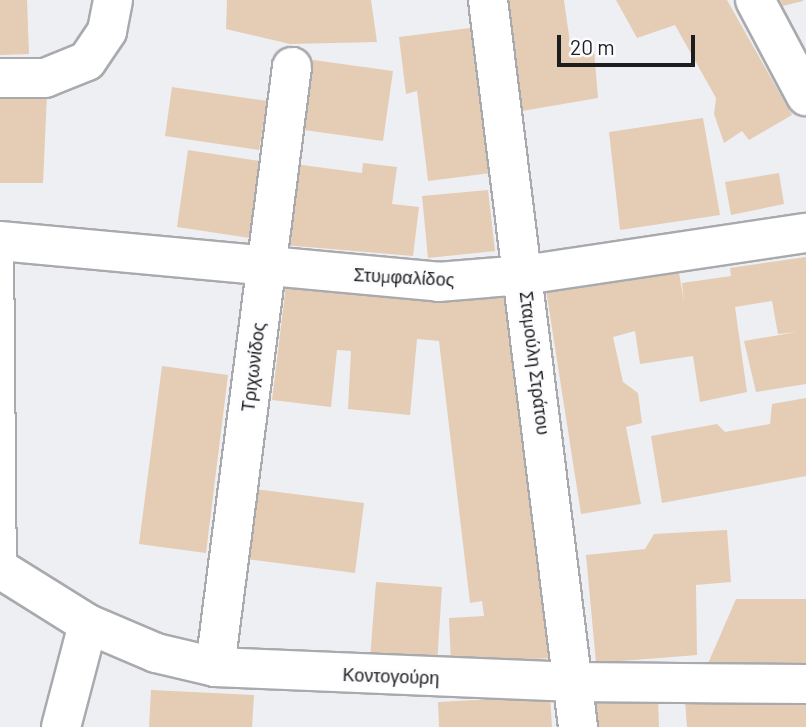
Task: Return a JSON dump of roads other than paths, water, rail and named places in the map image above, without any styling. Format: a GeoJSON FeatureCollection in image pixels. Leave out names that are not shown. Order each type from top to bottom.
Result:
{"type":"FeatureCollection","features":[{"type":"Feature","properties":{"kind":"street"},"geometry":{"type":"LineString","coordinates":[[0,78],[45,78],[87,61],[107,31],[113,0]]}},
{"type":"Feature","properties":{"kind":"street","name":"Σταμούλη Στράτου"},"geometry":{"type":"LineString","coordinates":[[488,0],[575,682],[578,727]]}},
{"type":"Feature","properties":{"kind":"street"},"geometry":{"type":"LineString","coordinates":[[755,0],[806,96]]}},
{"type":"Feature","properties":{"kind":"street","name":"Τριχωνίδος"},"geometry":{"type":"LineString","coordinates":[[215,667],[292,67]]}},
{"type":"Feature","properties":{"kind":"street","name":"Στυμφαλίδος"},"geometry":{"type":"LineString","coordinates":[[1,241],[422,282],[524,275],[806,233]]}},
{"type":"Feature","properties":{"kind":"street","name":"Κοντογούρη"},"geometry":{"type":"LineString","coordinates":[[3,571],[88,624],[156,653],[215,667],[575,682],[806,684]]}},
{"type":"Feature","properties":{"kind":"street"},"geometry":{"type":"LineString","coordinates":[[61,727],[88,624]]}},
{"type":"Feature","properties":{"kind":"lane"},"geometry":{"type":"LineString","coordinates":[[1,241],[3,571]]}}]}
